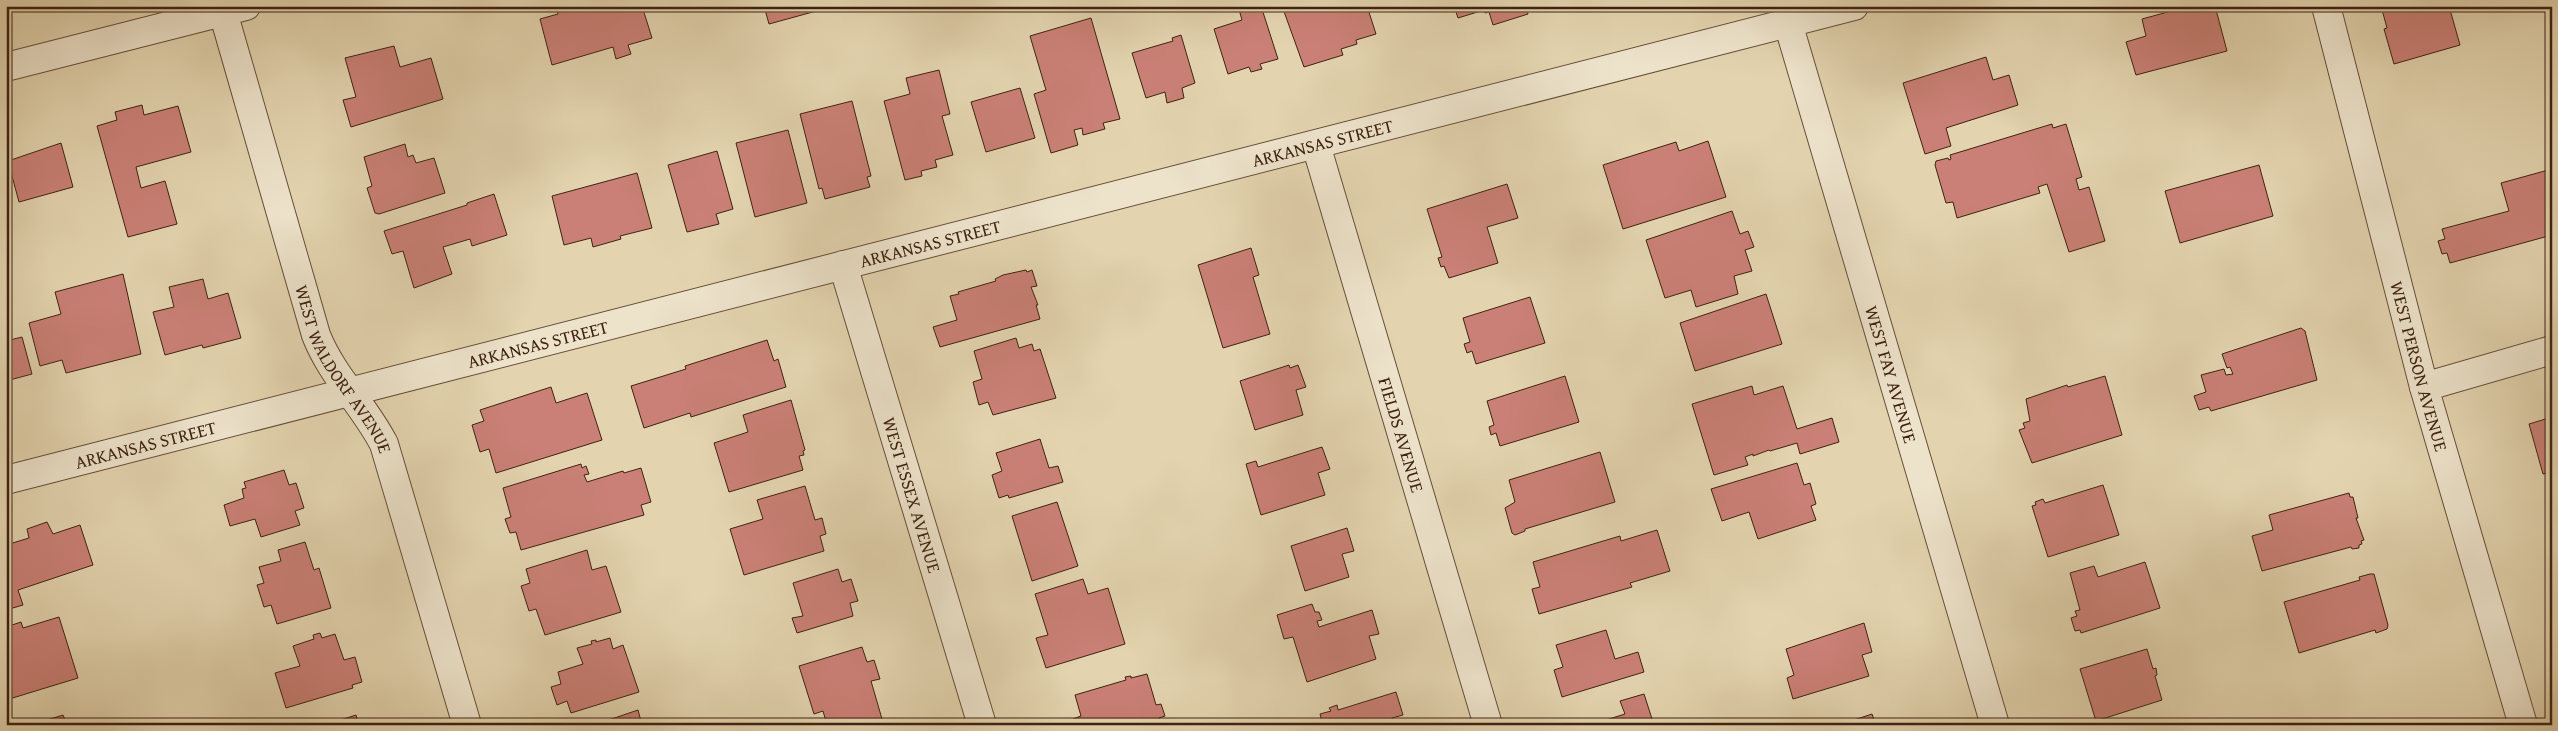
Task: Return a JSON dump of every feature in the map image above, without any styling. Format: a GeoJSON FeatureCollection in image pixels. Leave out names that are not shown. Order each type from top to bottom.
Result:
{"type":"FeatureCollection","features":[{"type":"Feature","properties":{"kind":"street","name":"ARKANSAS STREET"},"geometry":{"type":"LineString","coordinates":[[6,480],[1854,6]]}},
{"type":"Feature","properties":{"kind":"street","name":"WEST PERSON AVENUE"},"geometry":{"type":"LineString","coordinates":[[2326,6],[2424,386],[2523,725]]}},
{"type":"Feature","properties":{"kind":"street"},"geometry":{"type":"LineString","coordinates":[[6,67],[234,9]]}},
{"type":"Feature","properties":{"kind":"street","name":"WEST WALDORF AVENUE"},"geometry":{"type":"LineString","coordinates":[[234,9],[316,335],[331,367],[374,425],[384,444],[467,725]]}},
{"type":"Feature","properties":{"kind":"street","name":"WEST FAY AVENUE"},"geometry":{"type":"LineString","coordinates":[[1788,23],[1995,725]]}},
{"type":"Feature","properties":{"kind":"street","name":"FIELDS AVENUE"},"geometry":{"type":"LineString","coordinates":[[1316,145],[1488,725]]}},
{"type":"Feature","properties":{"kind":"street","name":"WEST ESSEX AVENUE"},"geometry":{"type":"LineString","coordinates":[[843,265],[982,725]]}},
{"type":"Feature","properties":{"kind":"street"},"geometry":{"type":"LineString","coordinates":[[2424,386],[2552,350]]}},
{"type":"Feature","properties":{"kind":"building"},"geometry":{"type":"Polygon","coordinates":[[[556,6],[642,6],[652,38],[628,45],[631,54],[616,59],[613,47],[552,65],[540,19],[558,14],[556,6]]]}},
{"type":"Feature","properties":{"kind":"building"},"geometry":{"type":"Polygon","coordinates":[[[764,6],[819,6],[820,10],[769,24],[764,6]]]}},
{"type":"Feature","properties":{"kind":"building"},"geometry":{"type":"Polygon","coordinates":[[[1238,6],[1261,6],[1278,59],[1260,64],[1262,69],[1251,72],[1249,67],[1228,74],[1214,29],[1242,20],[1238,6]]]}},
{"type":"Feature","properties":{"kind":"building"},"geometry":{"type":"Polygon","coordinates":[[[1282,6],[1367,6],[1376,34],[1356,40],[1357,44],[1341,49],[1343,55],[1304,67],[1282,6]]]}},
{"type":"Feature","properties":{"kind":"building"},"geometry":{"type":"Polygon","coordinates":[[[1454,6],[1526,6],[1528,14],[1493,25],[1489,12],[1485,13],[1484,10],[1458,18],[1454,6]]]}},
{"type":"Feature","properties":{"kind":"building"},"geometry":{"type":"Polygon","coordinates":[[[2190,6],[2215,6],[2227,51],[2136,75],[2126,42],[2146,36],[2142,19],[2190,6]]]}},
{"type":"Feature","properties":{"kind":"building"},"geometry":{"type":"Polygon","coordinates":[[[2381,6],[2449,6],[2460,45],[2394,64],[2384,29],[2387,28],[2381,6]]]}},
{"type":"Feature","properties":{"kind":"building"},"geometry":{"type":"Polygon","coordinates":[[[1091,18],[1120,119],[1103,123],[1105,129],[1083,135],[1082,128],[1074,130],[1078,145],[1051,153],[1034,94],[1046,90],[1030,36],[1091,18]]]}},
{"type":"Feature","properties":{"kind":"building"},"geometry":{"type":"Polygon","coordinates":[[[1181,35],[1195,83],[1182,88],[1184,98],[1167,103],[1165,92],[1146,98],[1132,53],[1173,41],[1172,38],[1181,35]]]}},
{"type":"Feature","properties":{"kind":"building"},"geometry":{"type":"Polygon","coordinates":[[[394,46],[400,67],[431,58],[443,99],[351,127],[343,100],[356,97],[345,58],[394,46]]]}},
{"type":"Feature","properties":{"kind":"building"},"geometry":{"type":"Polygon","coordinates":[[[1986,57],[1993,80],[2009,75],[2018,105],[1946,128],[1951,146],[1925,154],[1903,83],[1986,57]]]}},
{"type":"Feature","properties":{"kind":"building"},"geometry":{"type":"Polygon","coordinates":[[[939,70],[950,114],[942,116],[953,155],[935,160],[937,167],[921,171],[922,176],[905,180],[884,101],[910,94],[906,78],[939,70]]]}},
{"type":"Feature","properties":{"kind":"building"},"geometry":{"type":"Polygon","coordinates":[[[1020,88],[1035,138],[986,152],[971,102],[1020,88]]]}},
{"type":"Feature","properties":{"kind":"building"},"geometry":{"type":"Polygon","coordinates":[[[852,101],[871,176],[867,177],[870,187],[825,199],[822,188],[819,189],[800,114],[852,101]]]}},
{"type":"Feature","properties":{"kind":"building"},"geometry":{"type":"Polygon","coordinates":[[[142,105],[144,115],[178,106],[191,152],[136,167],[141,188],[165,181],[177,224],[128,237],[97,126],[117,120],[115,112],[142,105]]]}},
{"type":"Feature","properties":{"kind":"building"},"geometry":{"type":"Polygon","coordinates":[[[2052,124],[2053,128],[2066,124],[2082,177],[2076,179],[2079,190],[2089,187],[2105,241],[2069,252],[2047,184],[2038,187],[2040,193],[1957,218],[1953,202],[1946,203],[1935,165],[1936,161],[1948,158],[1949,160],[1951,159],[1950,155],[2052,124]]]}},
{"type":"Feature","properties":{"kind":"building"},"geometry":{"type":"Polygon","coordinates":[[[788,130],[807,203],[755,217],[736,143],[788,130]]]}},
{"type":"Feature","properties":{"kind":"building"},"geometry":{"type":"Polygon","coordinates":[[[1708,141],[1726,197],[1623,229],[1603,165],[1676,142],[1679,151],[1708,141]]]}},
{"type":"Feature","properties":{"kind":"building"},"geometry":{"type":"Polygon","coordinates":[[[61,143],[73,187],[19,202],[8,161],[61,143]]]}},
{"type":"Feature","properties":{"kind":"building"},"geometry":{"type":"Polygon","coordinates":[[[405,144],[408,157],[413,155],[416,163],[434,158],[445,193],[379,214],[375,213],[367,188],[372,186],[364,157],[405,144]]]}},
{"type":"Feature","properties":{"kind":"building"},"geometry":{"type":"Polygon","coordinates":[[[717,151],[733,209],[716,214],[719,224],[687,232],[668,165],[717,151]]]}},
{"type":"Feature","properties":{"kind":"building"},"geometry":{"type":"Polygon","coordinates":[[[2259,165],[2273,216],[2180,243],[2165,191],[2259,165]]]}},
{"type":"Feature","properties":{"kind":"building"},"geometry":{"type":"Polygon","coordinates":[[[2552,169],[2552,235],[2450,263],[2447,253],[2442,254],[2438,241],[2445,239],[2442,229],[2509,211],[2501,183],[2552,169]]]}},
{"type":"Feature","properties":{"kind":"building"},"geometry":{"type":"Polygon","coordinates":[[[637,173],[652,228],[620,236],[621,239],[593,247],[591,238],[564,245],[552,196],[637,173]]]}},
{"type":"Feature","properties":{"kind":"building"},"geometry":{"type":"Polygon","coordinates":[[[1507,184],[1518,218],[1487,227],[1498,263],[1449,278],[1444,266],[1441,267],[1438,258],[1442,257],[1427,209],[1507,184]]]}},
{"type":"Feature","properties":{"kind":"building"},"geometry":{"type":"Polygon","coordinates":[[[494,194],[507,235],[472,246],[470,239],[443,247],[452,274],[414,288],[403,251],[392,254],[384,231],[467,205],[467,203],[494,194]]]}},
{"type":"Feature","properties":{"kind":"building"},"geometry":{"type":"Polygon","coordinates":[[[1732,211],[1740,234],[1748,231],[1754,247],[1745,250],[1752,271],[1734,276],[1738,294],[1696,307],[1691,290],[1665,298],[1646,240],[1732,211]]]}},
{"type":"Feature","properties":{"kind":"building"},"geometry":{"type":"Polygon","coordinates":[[[1251,248],[1259,275],[1253,277],[1270,334],[1223,348],[1198,265],[1251,248]]]}},
{"type":"Feature","properties":{"kind":"building"},"geometry":{"type":"Polygon","coordinates":[[[1026,270],[1027,272],[1032,270],[1037,286],[1031,287],[1038,305],[1036,305],[1040,319],[940,347],[933,327],[957,320],[950,296],[996,281],[995,279],[1003,275],[1026,270]]]}},
{"type":"Feature","properties":{"kind":"building"},"geometry":{"type":"Polygon","coordinates":[[[123,274],[141,354],[66,373],[62,360],[40,366],[29,323],[61,314],[55,292],[123,274]]]}},
{"type":"Feature","properties":{"kind":"building"},"geometry":{"type":"Polygon","coordinates":[[[203,279],[208,299],[228,293],[241,338],[203,348],[202,345],[165,355],[153,312],[174,307],[169,287],[203,279]]]}},
{"type":"Feature","properties":{"kind":"building"},"geometry":{"type":"Polygon","coordinates":[[[1766,294],[1782,344],[1695,371],[1680,323],[1766,294]]]}},
{"type":"Feature","properties":{"kind":"building"},"geometry":{"type":"Polygon","coordinates":[[[1530,297],[1545,343],[1476,364],[1472,351],[1467,353],[1464,344],[1470,342],[1463,318],[1530,297]]]}},
{"type":"Feature","properties":{"kind":"building"},"geometry":{"type":"Polygon","coordinates":[[[2301,328],[2305,331],[2317,380],[2211,411],[2209,407],[2199,410],[2194,396],[2206,392],[2201,375],[2224,369],[2226,375],[2233,374],[2230,367],[2227,368],[2222,354],[2301,328]]]}},
{"type":"Feature","properties":{"kind":"building"},"geometry":{"type":"Polygon","coordinates":[[[22,337],[32,374],[6,381],[6,341],[22,337]]]}},
{"type":"Feature","properties":{"kind":"building"},"geometry":{"type":"Polygon","coordinates":[[[1016,338],[1019,348],[1032,344],[1034,351],[1040,349],[1056,398],[993,415],[988,402],[979,405],[973,382],[982,379],[974,351],[1016,338]]]}},
{"type":"Feature","properties":{"kind":"building"},"geometry":{"type":"Polygon","coordinates":[[[767,340],[774,361],[778,359],[786,387],[691,417],[690,413],[644,428],[631,386],[686,369],[685,366],[767,340]]]}},
{"type":"Feature","properties":{"kind":"building"},"geometry":{"type":"Polygon","coordinates":[[[1289,365],[1290,368],[1298,365],[1306,387],[1296,390],[1303,415],[1255,430],[1240,381],[1289,365]]]}},
{"type":"Feature","properties":{"kind":"building"},"geometry":{"type":"Polygon","coordinates":[[[1565,376],[1579,422],[1500,446],[1496,433],[1491,435],[1489,427],[1494,425],[1487,401],[1565,376]]]}},
{"type":"Feature","properties":{"kind":"building"},"geometry":{"type":"Polygon","coordinates":[[[2105,376],[2122,435],[2032,463],[2019,430],[2025,428],[2023,423],[2030,421],[2026,399],[2067,385],[2068,387],[2105,376]]]}},
{"type":"Feature","properties":{"kind":"building"},"geometry":{"type":"Polygon","coordinates":[[[1752,386],[1754,395],[1783,386],[1797,429],[1832,418],[1839,442],[1800,454],[1797,443],[1753,456],[1753,454],[1745,457],[1748,465],[1714,475],[1692,404],[1752,386]]]}},
{"type":"Feature","properties":{"kind":"building"},"geometry":{"type":"Polygon","coordinates":[[[551,387],[556,403],[587,393],[602,440],[496,473],[489,449],[480,452],[472,425],[484,421],[480,410],[551,387]]]}},
{"type":"Feature","properties":{"kind":"building"},"geometry":{"type":"Polygon","coordinates":[[[791,400],[805,450],[803,451],[804,455],[799,456],[803,470],[729,492],[714,443],[748,432],[743,415],[791,400]]]}},
{"type":"Feature","properties":{"kind":"building"},"geometry":{"type":"Polygon","coordinates":[[[2552,417],[2552,472],[2543,474],[2529,424],[2552,417]]]}},
{"type":"Feature","properties":{"kind":"building"},"geometry":{"type":"Polygon","coordinates":[[[1040,439],[1049,468],[1058,466],[1063,482],[1009,498],[1008,495],[999,498],[992,475],[1002,471],[996,453],[1040,439]]]}},
{"type":"Feature","properties":{"kind":"building"},"geometry":{"type":"Polygon","coordinates":[[[1322,447],[1330,469],[1318,473],[1325,495],[1261,515],[1246,464],[1256,461],[1258,467],[1322,447]]]}},
{"type":"Feature","properties":{"kind":"building"},"geometry":{"type":"Polygon","coordinates":[[[1600,452],[1615,502],[1525,529],[1525,531],[1515,535],[1512,533],[1505,508],[1515,502],[1509,480],[1600,452]]]}},
{"type":"Feature","properties":{"kind":"building"},"geometry":{"type":"Polygon","coordinates":[[[1797,463],[1804,485],[1810,483],[1816,504],[1811,506],[1816,520],[1758,539],[1749,512],[1722,521],[1711,489],[1797,463]]]}},
{"type":"Feature","properties":{"kind":"building"},"geometry":{"type":"Polygon","coordinates":[[[581,464],[582,468],[586,466],[589,474],[584,475],[587,482],[623,471],[624,473],[641,468],[651,502],[641,505],[644,515],[521,550],[516,532],[510,533],[505,519],[511,517],[503,488],[581,464]]]}},
{"type":"Feature","properties":{"kind":"building"},"geometry":{"type":"Polygon","coordinates":[[[284,470],[289,485],[296,483],[304,508],[295,511],[300,525],[261,537],[255,519],[230,526],[224,505],[244,498],[242,489],[246,488],[244,482],[284,470]]]}},
{"type":"Feature","properties":{"kind":"building"},"geometry":{"type":"Polygon","coordinates":[[[2103,485],[2119,535],[2048,557],[2032,506],[2036,505],[2035,502],[2043,499],[2045,503],[2103,485]]]}},
{"type":"Feature","properties":{"kind":"building"},"geometry":{"type":"Polygon","coordinates":[[[805,486],[815,520],[822,518],[826,534],[820,536],[824,551],[744,575],[730,529],[763,519],[757,500],[805,486]]]}},
{"type":"Feature","properties":{"kind":"building"},"geometry":{"type":"Polygon","coordinates":[[[2349,493],[2350,497],[2353,497],[2358,518],[2356,518],[2364,540],[2361,541],[2362,544],[2359,545],[2359,548],[2352,549],[2351,547],[2262,571],[2252,536],[2273,530],[2269,515],[2349,493]]]}},
{"type":"Feature","properties":{"kind":"building"},"geometry":{"type":"Polygon","coordinates":[[[1057,502],[1078,566],[1032,581],[1012,516],[1057,502]]]}},
{"type":"Feature","properties":{"kind":"building"},"geometry":{"type":"Polygon","coordinates":[[[47,522],[53,534],[80,525],[93,565],[18,590],[23,605],[6,610],[6,545],[29,538],[27,529],[47,522]]]}},
{"type":"Feature","properties":{"kind":"building"},"geometry":{"type":"Polygon","coordinates":[[[1347,528],[1354,551],[1342,554],[1349,577],[1305,591],[1291,546],[1347,528]]]}},
{"type":"Feature","properties":{"kind":"building"},"geometry":{"type":"Polygon","coordinates":[[[1657,530],[1670,571],[1630,583],[1632,587],[1539,614],[1532,589],[1540,587],[1533,562],[1620,536],[1621,541],[1657,530]]]}},
{"type":"Feature","properties":{"kind":"building"},"geometry":{"type":"Polygon","coordinates":[[[305,542],[314,570],[319,568],[331,608],[277,624],[271,605],[264,607],[257,585],[264,583],[259,567],[281,561],[278,550],[305,542]]]}},
{"type":"Feature","properties":{"kind":"building"},"geometry":{"type":"Polygon","coordinates":[[[587,550],[592,570],[606,566],[621,612],[545,635],[536,609],[529,611],[521,586],[530,583],[526,569],[587,550]]]}},
{"type":"Feature","properties":{"kind":"building"},"geometry":{"type":"Polygon","coordinates":[[[2145,562],[2160,608],[2081,633],[2080,630],[2075,631],[2071,618],[2077,616],[2075,611],[2080,610],[2070,573],[2094,566],[2098,577],[2145,562]]]}},
{"type":"Feature","properties":{"kind":"building"},"geometry":{"type":"Polygon","coordinates":[[[838,569],[842,582],[851,579],[858,601],[850,603],[853,616],[797,633],[792,618],[803,616],[793,583],[838,569]]]}},
{"type":"Feature","properties":{"kind":"building"},"geometry":{"type":"Polygon","coordinates":[[[2374,574],[2388,625],[2387,629],[2376,633],[2375,630],[2299,653],[2284,602],[2360,580],[2359,577],[2374,574]]]}},
{"type":"Feature","properties":{"kind":"building"},"geometry":{"type":"Polygon","coordinates":[[[1083,579],[1088,594],[1108,588],[1125,644],[1046,668],[1036,638],[1048,635],[1035,594],[1083,579]]]}},
{"type":"Feature","properties":{"kind":"building"},"geometry":{"type":"Polygon","coordinates":[[[1312,604],[1315,612],[1319,612],[1322,620],[1317,621],[1319,627],[1372,610],[1379,634],[1369,636],[1376,659],[1307,682],[1293,637],[1284,639],[1277,615],[1312,604]]]}},
{"type":"Feature","properties":{"kind":"building"},"geometry":{"type":"Polygon","coordinates":[[[59,617],[78,678],[6,700],[6,627],[21,622],[23,628],[59,617]]]}},
{"type":"Feature","properties":{"kind":"building"},"geometry":{"type":"Polygon","coordinates":[[[1864,623],[1872,652],[1862,655],[1869,676],[1793,699],[1787,678],[1794,675],[1786,649],[1864,623]]]}},
{"type":"Feature","properties":{"kind":"building"},"geometry":{"type":"Polygon","coordinates":[[[1606,630],[1615,659],[1638,652],[1644,672],[1562,697],[1554,670],[1563,667],[1556,645],[1606,630]]]}},
{"type":"Feature","properties":{"kind":"building"},"geometry":{"type":"Polygon","coordinates":[[[320,633],[322,638],[335,634],[344,660],[355,657],[362,682],[352,685],[353,688],[286,708],[275,673],[300,666],[293,646],[314,639],[313,635],[320,633]]]}},
{"type":"Feature","properties":{"kind":"building"},"geometry":{"type":"Polygon","coordinates":[[[610,638],[613,649],[623,645],[639,692],[571,713],[567,701],[557,705],[551,687],[561,684],[558,672],[583,664],[577,648],[592,644],[591,641],[596,640],[596,642],[610,638]]]}},
{"type":"Feature","properties":{"kind":"building"},"geometry":{"type":"Polygon","coordinates":[[[862,647],[867,662],[874,660],[880,679],[871,681],[882,719],[863,725],[827,725],[823,711],[814,714],[799,666],[862,647]]]}},
{"type":"Feature","properties":{"kind":"building"},"geometry":{"type":"Polygon","coordinates":[[[2147,649],[2153,669],[2156,668],[2157,675],[2155,676],[2162,700],[2096,721],[2080,669],[2147,649]]]}},
{"type":"Feature","properties":{"kind":"building"},"geometry":{"type":"Polygon","coordinates":[[[1147,674],[1156,705],[1161,704],[1165,716],[1159,718],[1160,723],[1153,725],[1075,725],[1073,719],[1081,716],[1075,695],[1126,680],[1125,677],[1131,676],[1131,678],[1147,674]]]}},
{"type":"Feature","properties":{"kind":"building"},"geometry":{"type":"Polygon","coordinates":[[[1396,692],[1403,715],[1392,718],[1394,725],[1323,725],[1320,714],[1331,711],[1329,708],[1337,705],[1338,710],[1396,692]]]}},
{"type":"Feature","properties":{"kind":"building"},"geometry":{"type":"Polygon","coordinates":[[[1644,694],[1654,725],[1590,725],[1625,714],[1620,701],[1644,694]]]}},
{"type":"Feature","properties":{"kind":"building"},"geometry":{"type":"Polygon","coordinates":[[[638,710],[642,725],[594,725],[638,710]]]}},
{"type":"Feature","properties":{"kind":"building"},"geometry":{"type":"Polygon","coordinates":[[[1872,714],[1876,725],[1839,725],[1872,714]]]}},
{"type":"Feature","properties":{"kind":"building"},"geometry":{"type":"Polygon","coordinates":[[[63,715],[67,725],[31,725],[63,715]]]}},
{"type":"Feature","properties":{"kind":"building"},"geometry":{"type":"Polygon","coordinates":[[[356,715],[359,725],[325,725],[356,715]]]}},
{"type":"Feature","properties":{"kind":"building"},"geometry":{"type":"Polygon","coordinates":[[[1224,720],[1225,725],[1207,725],[1224,720]]]}}]}
